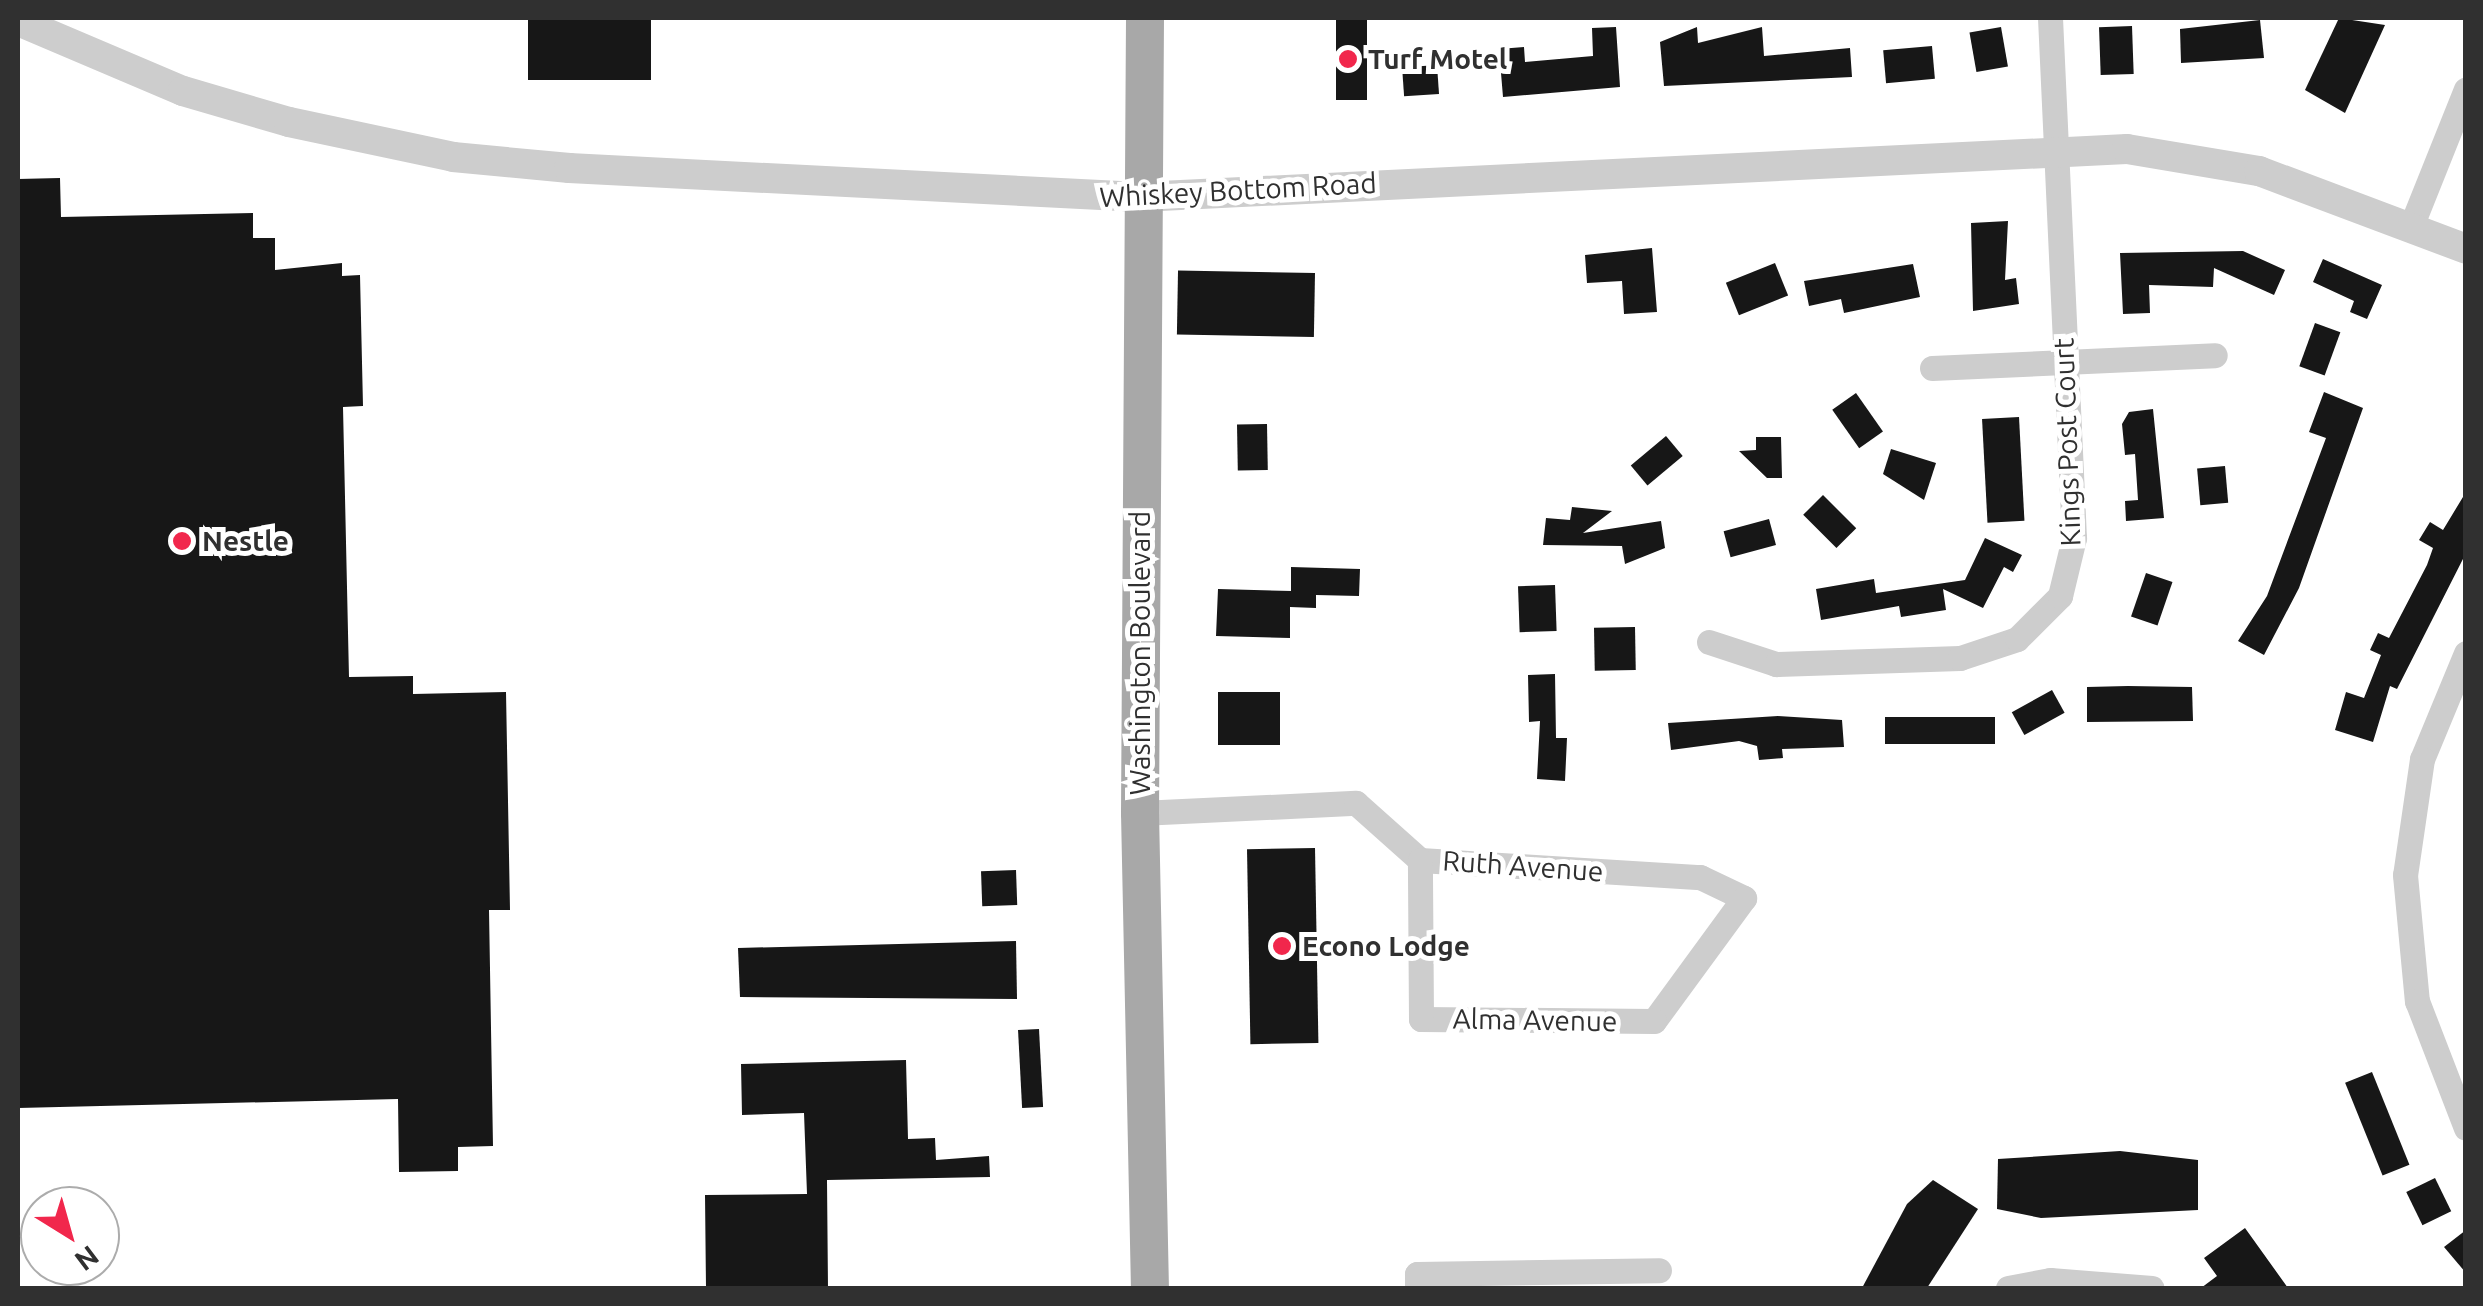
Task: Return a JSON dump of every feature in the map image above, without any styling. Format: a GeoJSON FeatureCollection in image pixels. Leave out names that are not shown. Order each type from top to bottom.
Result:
{"type":"FeatureCollection","features":[{"type":"Feature","properties":{"kind":"main road","name":"Washington Boulevard"},"geometry":{"type":"LineString","coordinates":[[1145,18],[1140,197],[1140,813],[1150,1288]]}},
{"type":"Feature","properties":{"kind":"street","name":"Kings Post Court"},"geometry":{"type":"LineString","coordinates":[[1709,642],[1776,664],[1960,658],[2018,639],[2060,596],[2071,566],[2050,18]]}},
{"type":"Feature","properties":{"kind":"street","name":"Whiskey Bottom Road"},"geometry":{"type":"LineString","coordinates":[[18,21],[183,91],[453,157],[889,191],[1140,197],[2054,148],[2127,149],[2259,171],[2412,224],[2466,249]]}},
{"type":"Feature","properties":{"kind":"street"},"geometry":{"type":"LineString","coordinates":[[2412,224],[2466,89]]}},
{"type":"Feature","properties":{"kind":"street"},"geometry":{"type":"LineString","coordinates":[[1932,368],[2215,354]]}},
{"type":"Feature","properties":{"kind":"street"},"geometry":{"type":"LineString","coordinates":[[2466,653],[2422,759],[2406,876],[2417,1001],[2466,1128]]}},
{"type":"Feature","properties":{"kind":"street","name":"Ruth Avenue"},"geometry":{"type":"LineString","coordinates":[[1140,813],[1356,803],[1420,860],[1700,878],[1744,898]]}},
{"type":"Feature","properties":{"kind":"street","name":"Alma Avenue"},"geometry":{"type":"LineString","coordinates":[[1420,860],[1421,1019],[1654,1021],[1744,898]]}},
{"type":"Feature","properties":{"kind":"street"},"geometry":{"type":"LineString","coordinates":[[1417,1288],[1417,1274],[1659,1270]]}},
{"type":"Feature","properties":{"kind":"street"},"geometry":{"type":"LineString","coordinates":[[2008,1288],[2050,1280],[2152,1288]]}},
{"type":"Feature","properties":{"kind":"building"},"geometry":{"type":"Polygon","coordinates":[[[528,18],[651,18],[651,80],[528,80],[528,18]]]}},
{"type":"Feature","properties":{"kind":"building","name":"Turf Motel"},"geometry":{"type":"Polygon","coordinates":[[[1336,18],[1367,18],[1367,100],[1336,100],[1336,18]]]}},
{"type":"Feature","properties":{"kind":"building"},"geometry":{"type":"Polygon","coordinates":[[[2339,18],[2385,25],[2345,113],[2305,90],[2339,18]]]}},
{"type":"Feature","properties":{"kind":"building"},"geometry":{"type":"Polygon","coordinates":[[[2260,20],[2264,58],[2181,63],[2180,29],[2260,20]]]}},
{"type":"Feature","properties":{"kind":"building"},"geometry":{"type":"Polygon","coordinates":[[[2132,26],[2134,74],[2101,75],[2099,27],[2132,26]]]}},
{"type":"Feature","properties":{"kind":"building"},"geometry":{"type":"Polygon","coordinates":[[[1616,27],[1620,87],[1503,97],[1499,49],[1524,47],[1525,62],[1593,56],[1592,28],[1616,27]]]}},
{"type":"Feature","properties":{"kind":"building"},"geometry":{"type":"Polygon","coordinates":[[[1697,27],[1698,43],[1762,27],[1764,56],[1850,48],[1852,77],[1664,86],[1660,42],[1697,27]]]}},
{"type":"Feature","properties":{"kind":"building"},"geometry":{"type":"Polygon","coordinates":[[[2001,27],[2008,66],[1976,72],[1969,33],[2001,27]]]}},
{"type":"Feature","properties":{"kind":"building"},"geometry":{"type":"Polygon","coordinates":[[[1932,46],[1935,79],[1886,83],[1883,50],[1932,46]]]}},
{"type":"Feature","properties":{"kind":"building"},"geometry":{"type":"Polygon","coordinates":[[[1437,65],[1439,94],[1404,96],[1402,67],[1437,65]]]}},
{"type":"Feature","properties":{"kind":"building","name":"Nestle"},"geometry":{"type":"Polygon","coordinates":[[[60,178],[61,217],[253,213],[253,238],[275,238],[275,270],[342,263],[342,276],[360,275],[363,406],[343,407],[349,677],[413,676],[413,694],[506,692],[510,910],[489,910],[493,1146],[458,1147],[458,1171],[399,1172],[398,1099],[18,1108],[18,179],[60,178]]]}},
{"type":"Feature","properties":{"kind":"building"},"geometry":{"type":"Polygon","coordinates":[[[2008,221],[2005,280],[2016,278],[2019,304],[1973,311],[1971,223],[2008,221]]]}},
{"type":"Feature","properties":{"kind":"building"},"geometry":{"type":"Polygon","coordinates":[[[1652,248],[1657,312],[1624,314],[1622,281],[1587,283],[1585,255],[1652,248]]]}},
{"type":"Feature","properties":{"kind":"building"},"geometry":{"type":"Polygon","coordinates":[[[2243,251],[2285,270],[2274,295],[2214,268],[2213,287],[2149,285],[2150,313],[2123,314],[2120,253],[2243,251]]]}},
{"type":"Feature","properties":{"kind":"building"},"geometry":{"type":"Polygon","coordinates":[[[2323,259],[2382,285],[2367,319],[2350,312],[2354,301],[2313,282],[2323,259]]]}},
{"type":"Feature","properties":{"kind":"building"},"geometry":{"type":"Polygon","coordinates":[[[1775,263],[1788,295],[1739,315],[1726,283],[1775,263]]]}},
{"type":"Feature","properties":{"kind":"building"},"geometry":{"type":"Polygon","coordinates":[[[1913,264],[1920,297],[1844,313],[1841,299],[1809,306],[1804,281],[1913,264]]]}},
{"type":"Feature","properties":{"kind":"building"},"geometry":{"type":"Polygon","coordinates":[[[1178,271],[1315,273],[1314,337],[1177,335],[1178,271]]]}},
{"type":"Feature","properties":{"kind":"building"},"geometry":{"type":"Polygon","coordinates":[[[2315,323],[2340,332],[2325,375],[2299,366],[2315,323]]]}},
{"type":"Feature","properties":{"kind":"building"},"geometry":{"type":"Polygon","coordinates":[[[2324,392],[2363,408],[2299,588],[2264,655],[2238,641],[2267,596],[2326,438],[2309,432],[2324,392]]]}},
{"type":"Feature","properties":{"kind":"building"},"geometry":{"type":"Polygon","coordinates":[[[1856,393],[1883,432],[1859,448],[1832,410],[1856,393]]]}},
{"type":"Feature","properties":{"kind":"building"},"geometry":{"type":"Polygon","coordinates":[[[2153,409],[2164,518],[2126,521],[2125,501],[2138,500],[2135,454],[2125,455],[2122,424],[2129,412],[2153,409]]]}},
{"type":"Feature","properties":{"kind":"building"},"geometry":{"type":"Polygon","coordinates":[[[2019,417],[2024,521],[1987,523],[1982,419],[2019,417]]]}},
{"type":"Feature","properties":{"kind":"building"},"geometry":{"type":"Polygon","coordinates":[[[1267,424],[1268,470],[1238,471],[1237,425],[1267,424]]]}},
{"type":"Feature","properties":{"kind":"building"},"geometry":{"type":"Polygon","coordinates":[[[1666,436],[1683,456],[1647,485],[1631,466],[1666,436]]]}},
{"type":"Feature","properties":{"kind":"building"},"geometry":{"type":"Polygon","coordinates":[[[1756,437],[1781,437],[1782,478],[1767,478],[1739,451],[1756,450],[1756,437]]]}},
{"type":"Feature","properties":{"kind":"building"},"geometry":{"type":"Polygon","coordinates":[[[1891,449],[1936,463],[1924,500],[1883,474],[1891,449]]]}},
{"type":"Feature","properties":{"kind":"building"},"geometry":{"type":"Polygon","coordinates":[[[2225,466],[2228,503],[2200,505],[2197,468],[2225,466]]]}},
{"type":"Feature","properties":{"kind":"building"},"geometry":{"type":"Polygon","coordinates":[[[2466,492],[2466,553],[2397,689],[2390,686],[2373,742],[2335,730],[2346,692],[2364,698],[2381,655],[2370,650],[2378,633],[2389,638],[2427,565],[2433,548],[2419,540],[2430,522],[2443,530],[2466,492]]]}},
{"type":"Feature","properties":{"kind":"building"},"geometry":{"type":"Polygon","coordinates":[[[1823,495],[1856,528],[1836,548],[1803,515],[1823,495]]]}},
{"type":"Feature","properties":{"kind":"building"},"geometry":{"type":"Polygon","coordinates":[[[1572,507],[1612,511],[1583,533],[1661,521],[1665,548],[1625,564],[1622,546],[1543,545],[1546,518],[1570,520],[1572,507]]]}},
{"type":"Feature","properties":{"kind":"building"},"geometry":{"type":"Polygon","coordinates":[[[1769,519],[1776,545],[1731,557],[1724,531],[1769,519]]]}},
{"type":"Feature","properties":{"kind":"building"},"geometry":{"type":"Polygon","coordinates":[[[1985,538],[2022,555],[2013,572],[2004,567],[1983,608],[1943,589],[1946,610],[1901,617],[1899,606],[1821,620],[1816,589],[1874,579],[1876,593],[1965,580],[1985,538]]]}},
{"type":"Feature","properties":{"kind":"building"},"geometry":{"type":"Polygon","coordinates":[[[1291,567],[1360,569],[1359,596],[1316,595],[1316,608],[1290,607],[1290,638],[1216,636],[1218,589],[1291,591],[1291,567]]]}},
{"type":"Feature","properties":{"kind":"building"},"geometry":{"type":"Polygon","coordinates":[[[2146,573],[2172,582],[2157,626],[2131,616],[2146,573]]]}},
{"type":"Feature","properties":{"kind":"building"},"geometry":{"type":"Polygon","coordinates":[[[1555,585],[1557,631],[1520,632],[1518,586],[1555,585]]]}},
{"type":"Feature","properties":{"kind":"building"},"geometry":{"type":"Polygon","coordinates":[[[1635,627],[1636,670],[1595,671],[1594,628],[1635,627]]]}},
{"type":"Feature","properties":{"kind":"building"},"geometry":{"type":"Polygon","coordinates":[[[1555,674],[1556,738],[1567,738],[1565,781],[1537,779],[1540,721],[1529,722],[1528,675],[1555,674]]]}},
{"type":"Feature","properties":{"kind":"building"},"geometry":{"type":"Polygon","coordinates":[[[2087,687],[2192,687],[2193,721],[2087,722],[2087,687]]]}},
{"type":"Feature","properties":{"kind":"building"},"geometry":{"type":"Polygon","coordinates":[[[2052,690],[2065,713],[2024,735],[2012,712],[2052,690]]]}},
{"type":"Feature","properties":{"kind":"building"},"geometry":{"type":"Polygon","coordinates":[[[1218,692],[1280,692],[1280,745],[1218,745],[1218,692]]]}},
{"type":"Feature","properties":{"kind":"building"},"geometry":{"type":"Polygon","coordinates":[[[1778,716],[1842,720],[1844,747],[1782,749],[1783,758],[1759,760],[1757,746],[1739,741],[1671,750],[1668,723],[1778,716]]]}},
{"type":"Feature","properties":{"kind":"building"},"geometry":{"type":"Polygon","coordinates":[[[1885,717],[1995,717],[1995,744],[1885,744],[1885,717]]]}},
{"type":"Feature","properties":{"kind":"building","name":"Econo Lodge"},"geometry":{"type":"Polygon","coordinates":[[[1315,848],[1318,1043],[1250,1044],[1247,849],[1315,848]]]}},
{"type":"Feature","properties":{"kind":"building"},"geometry":{"type":"Polygon","coordinates":[[[1016,870],[1017,905],[982,906],[981,871],[1016,870]]]}},
{"type":"Feature","properties":{"kind":"building"},"geometry":{"type":"Polygon","coordinates":[[[1016,941],[1017,999],[740,997],[738,948],[1016,941]]]}},
{"type":"Feature","properties":{"kind":"building"},"geometry":{"type":"Polygon","coordinates":[[[1039,1029],[1043,1107],[1022,1108],[1018,1030],[1039,1029]]]}},
{"type":"Feature","properties":{"kind":"building"},"geometry":{"type":"Polygon","coordinates":[[[906,1060],[908,1139],[935,1138],[936,1160],[989,1156],[990,1177],[827,1180],[828,1288],[706,1288],[705,1195],[807,1194],[804,1113],[742,1115],[741,1064],[906,1060]]]}},
{"type":"Feature","properties":{"kind":"building"},"geometry":{"type":"Polygon","coordinates":[[[2372,1072],[2409,1165],[2383,1176],[2345,1083],[2372,1072]]]}},
{"type":"Feature","properties":{"kind":"building"},"geometry":{"type":"Polygon","coordinates":[[[2120,1151],[2198,1160],[2198,1210],[2041,1218],[1997,1209],[1998,1159],[2120,1151]]]}},
{"type":"Feature","properties":{"kind":"building"},"geometry":{"type":"Polygon","coordinates":[[[2435,1178],[2451,1211],[2422,1225],[2406,1192],[2435,1178]]]}},
{"type":"Feature","properties":{"kind":"building"},"geometry":{"type":"Polygon","coordinates":[[[1933,1180],[1978,1209],[1927,1288],[1862,1288],[1907,1204],[1933,1180]]]}},
{"type":"Feature","properties":{"kind":"building"},"geometry":{"type":"Polygon","coordinates":[[[2245,1228],[2288,1288],[2201,1288],[2217,1276],[2204,1258],[2245,1228]]]}},
{"type":"Feature","properties":{"kind":"building"},"geometry":{"type":"Polygon","coordinates":[[[2466,1230],[2466,1273],[2444,1247],[2466,1230]]]}},
{"type":"Feature","properties":{"kind":"place","name":"Turf Motel"},"geometry":{"type":"Point","coordinates":[1348,59]}},
{"type":"Feature","properties":{"kind":"place","name":"Nestle"},"geometry":{"type":"Point","coordinates":[182,541]}},
{"type":"Feature","properties":{"kind":"place","name":"Econo Lodge"},"geometry":{"type":"Point","coordinates":[1282,946]}}]}
